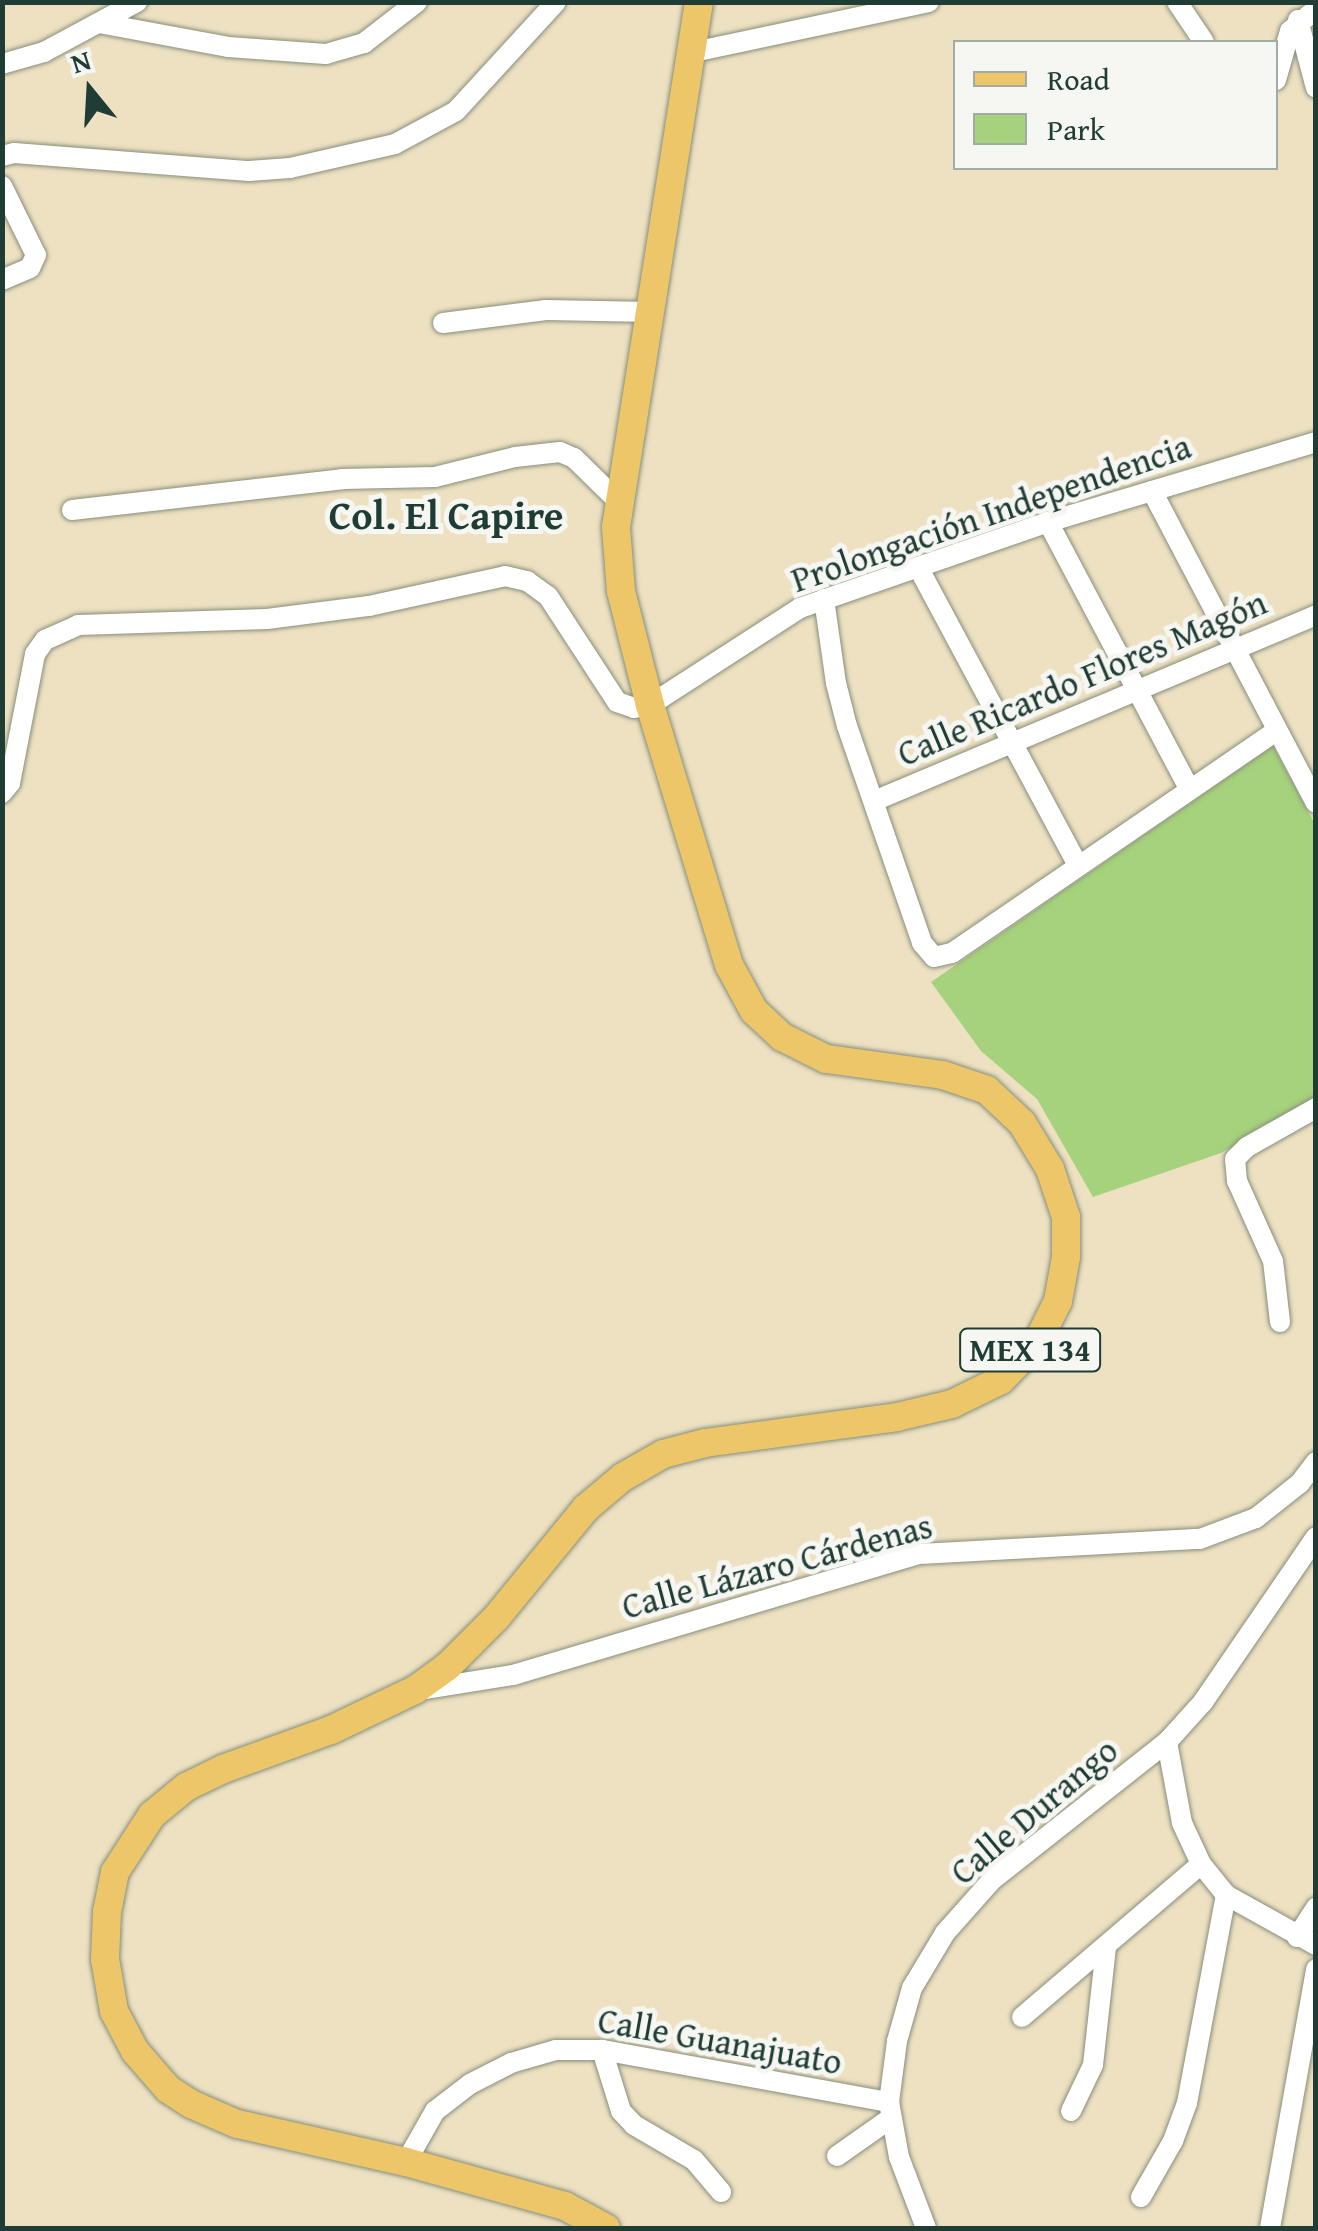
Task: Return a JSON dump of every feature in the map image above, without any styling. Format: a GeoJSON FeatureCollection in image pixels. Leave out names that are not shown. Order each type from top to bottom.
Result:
{"type":"FeatureCollection","features":[{"type":"Feature","properties":{"kind":"main road","name":"MEX 134"},"geometry":{"type":"LineString","coordinates":[[606,2228],[565,2206],[406,2162],[238,2124],[168,2089],[135,2051],[114,2011],[106,1943],[115,1872],[152,1814],[186,1788],[223,1770],[331,1730],[415,1690],[447,1667],[496,1618],[586,1508],[623,1477],[664,1454],[706,1443],[897,1416],[952,1404],[1001,1380],[1037,1343],[1058,1301],[1066,1218],[1050,1169],[1022,1123],[987,1090],[943,1076],[826,1059],[782,1037],[754,1010],[728,965],[650,705],[621,591],[616,527],[699,2]]}},
{"type":"Feature","properties":{"kind":"street"},"geometry":{"type":"LineString","coordinates":[[2,64],[44,52],[137,2]]}},
{"type":"Feature","properties":{"kind":"street"},"geometry":{"type":"LineString","coordinates":[[98,22],[228,47],[326,54],[364,43],[417,2]]}},
{"type":"Feature","properties":{"kind":"street"},"geometry":{"type":"LineString","coordinates":[[2,156],[14,153],[249,171],[290,168],[396,144],[456,111],[556,2]]}},
{"type":"Feature","properties":{"kind":"street"},"geometry":{"type":"LineString","coordinates":[[694,52],[930,2]]}},
{"type":"Feature","properties":{"kind":"street"},"geometry":{"type":"LineString","coordinates":[[1177,2],[1203,40]]}},
{"type":"Feature","properties":{"kind":"street"},"geometry":{"type":"LineString","coordinates":[[1278,73],[1290,31],[1307,14]]}},
{"type":"Feature","properties":{"kind":"street"},"geometry":{"type":"LineString","coordinates":[[1307,14],[1316,88]]}},
{"type":"Feature","properties":{"kind":"street"},"geometry":{"type":"LineString","coordinates":[[2,186],[36,255],[30,268],[2,280]]}},
{"type":"Feature","properties":{"kind":"street"},"geometry":{"type":"LineString","coordinates":[[443,323],[546,310],[652,312]]}},
{"type":"Feature","properties":{"kind":"street","name":"Prolongación Independencia"},"geometry":{"type":"LineString","coordinates":[[650,705],[769,625],[824,599],[1048,522],[1316,442]]}},
{"type":"Feature","properties":{"kind":"street"},"geometry":{"type":"LineString","coordinates":[[72,510],[342,479],[425,479],[515,457],[560,452],[574,458],[620,504]]}},
{"type":"Feature","properties":{"kind":"street"},"geometry":{"type":"LineString","coordinates":[[1152,490],[1275,732],[1315,801]]}},
{"type":"Feature","properties":{"kind":"street"},"geometry":{"type":"LineString","coordinates":[[1048,522],[1190,790]]}},
{"type":"Feature","properties":{"kind":"street"},"geometry":{"type":"LineString","coordinates":[[918,567],[1078,865]]}},
{"type":"Feature","properties":{"kind":"street"},"geometry":{"type":"LineString","coordinates":[[2,792],[10,782],[35,654],[45,640],[78,625],[267,619],[369,606],[505,576],[527,581],[548,596],[620,706],[628,709],[650,705]]}},
{"type":"Feature","properties":{"kind":"street"},"geometry":{"type":"LineString","coordinates":[[824,599],[836,683],[928,954],[944,956],[1275,732]]}},
{"type":"Feature","properties":{"kind":"street","name":"Calle Ricardo Flores Magón"},"geometry":{"type":"LineString","coordinates":[[874,801],[1316,615]]}},
{"type":"Feature","properties":{"kind":"street"},"geometry":{"type":"LineString","coordinates":[[1280,1322],[1273,1261],[1237,1181],[1235,1160],[1248,1147],[1316,1108]]}},
{"type":"Feature","properties":{"kind":"street","name":"Calle Lázaro Cárdenas"},"geometry":{"type":"LineString","coordinates":[[415,1690],[513,1674],[920,1554],[1200,1539],[1256,1518],[1290,1493],[1316,1462]]}},
{"type":"Feature","properties":{"kind":"street","name":"Calle Durango"},"geometry":{"type":"LineString","coordinates":[[926,2228],[899,2157],[890,2110],[897,2042],[912,1988],[944,1933],[992,1880],[1167,1742],[1204,1702],[1316,1537]]}},
{"type":"Feature","properties":{"kind":"street"},"geometry":{"type":"LineString","coordinates":[[1167,1742],[1182,1823],[1200,1864],[1226,1895],[1306,1941],[1316,1908]]}},
{"type":"Feature","properties":{"kind":"street"},"geometry":{"type":"LineString","coordinates":[[1022,2017],[1200,1864]]}},
{"type":"Feature","properties":{"kind":"street"},"geometry":{"type":"LineString","coordinates":[[1141,2197],[1173,2141],[1186,2103],[1226,1895]]}},
{"type":"Feature","properties":{"kind":"street"},"geometry":{"type":"LineString","coordinates":[[1072,2110],[1093,2065],[1106,1948]]}},
{"type":"Feature","properties":{"kind":"street"},"geometry":{"type":"LineString","coordinates":[[1270,2228],[1316,1969]]}},
{"type":"Feature","properties":{"kind":"street","name":"Calle Guanajuato"},"geometry":{"type":"LineString","coordinates":[[406,2162],[435,2111],[470,2084],[511,2063],[556,2050],[602,2050],[890,2110]]}},
{"type":"Feature","properties":{"kind":"street"},"geometry":{"type":"LineString","coordinates":[[602,2050],[621,2111],[634,2125],[707,2171],[721,2192]]}},
{"type":"Feature","properties":{"kind":"street"},"geometry":{"type":"LineString","coordinates":[[837,2156],[890,2110]]}},
{"type":"Feature","properties":{"kind":"green space"},"geometry":{"type":"Polygon","coordinates":[[[1273,746],[1315,824],[1315,1101],[1221,1153],[1093,1197],[1037,1099],[981,1051],[931,982],[1273,746]]]}},
{"type":"Feature","properties":{"kind":"district","name":"Col. El Capire"},"geometry":{"type":"Point","coordinates":[446,515]}}]}
